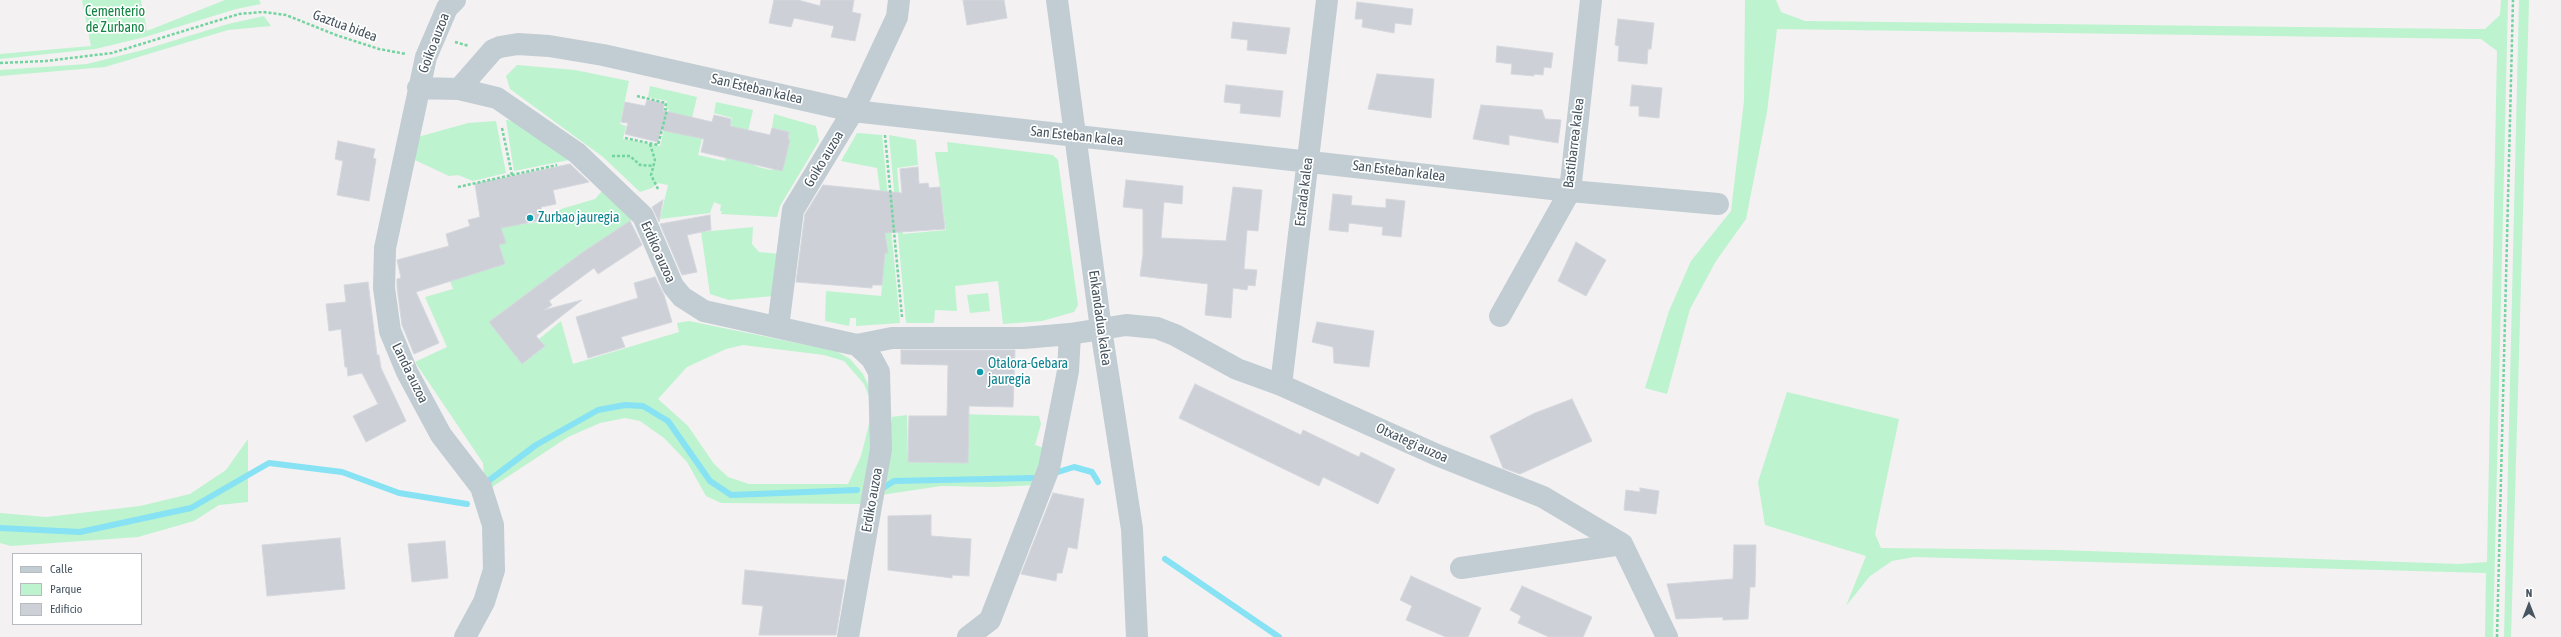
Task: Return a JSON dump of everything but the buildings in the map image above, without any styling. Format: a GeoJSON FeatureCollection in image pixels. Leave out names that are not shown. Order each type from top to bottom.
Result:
{"type":"FeatureCollection","features":[{"type":"Feature","properties":{"kind":"street","name":"Goiko auzoa"},"geometry":{"type":"LineString","coordinates":[[418,88],[426,57],[435,35],[447,8],[455,0]]}},
{"type":"Feature","properties":{"kind":"street","name":"Goiko auzoa"},"geometry":{"type":"LineString","coordinates":[[778,327],[793,210],[853,111],[897,17],[899,0]]}},
{"type":"Feature","properties":{"kind":"street","name":"Enkandadua kalea"},"geometry":{"type":"LineString","coordinates":[[1057,0],[1076,136],[1100,329],[1132,529],[1137,637]]}},
{"type":"Feature","properties":{"kind":"street","name":"Estrada kalea"},"geometry":{"type":"LineString","coordinates":[[1281,385],[1327,0]]}},
{"type":"Feature","properties":{"kind":"street","name":"Bastibarrea kalea"},"geometry":{"type":"LineString","coordinates":[[1500,316],[1570,191],[1591,0]]}},
{"type":"Feature","properties":{"kind":"street","name":"San Esteban kalea"},"geometry":{"type":"LineString","coordinates":[[459,89],[493,50],[506,45],[556,47],[603,55],[853,111],[1308,160],[1570,191],[1718,204]]}},
{"type":"Feature","properties":{"kind":"street","name":"Erdiko auzoa"},"geometry":{"type":"LineString","coordinates":[[418,88],[459,89],[497,98],[577,152],[643,216],[673,286],[682,297],[704,310],[857,345],[892,338],[1023,338],[1070,334],[1100,329]]}},
{"type":"Feature","properties":{"kind":"street","name":"Landa auzoa"},"geometry":{"type":"LineString","coordinates":[[418,88],[410,138],[384,248],[386,312],[390,331],[406,372],[441,435],[481,487],[493,525],[494,570],[484,602],[465,637]]}},
{"type":"Feature","properties":{"kind":"street","name":"Otxategi auzoa"},"geometry":{"type":"LineString","coordinates":[[1100,329],[1126,325],[1157,328],[1237,369],[1281,385],[1437,455],[1543,497],[1622,544]]}},
{"type":"Feature","properties":{"kind":"street"},"geometry":{"type":"LineString","coordinates":[[968,637],[990,620],[1049,468],[1068,371],[1070,334]]}},
{"type":"Feature","properties":{"kind":"street","name":"Erdiko auzoa"},"geometry":{"type":"LineString","coordinates":[[848,637],[881,449],[879,372],[872,359],[857,345]]}},
{"type":"Feature","properties":{"kind":"street"},"geometry":{"type":"LineString","coordinates":[[1461,568],[1622,544],[1668,637]]}},
{"type":"Feature","properties":{"kind":"path"},"geometry":{"type":"LineString","coordinates":[[2497,637],[2513,0]]}},
{"type":"Feature","properties":{"kind":"path","name":"Gaztua bidea"},"geometry":{"type":"LineString","coordinates":[[0,63],[46,61],[112,54],[239,14],[263,12],[286,15],[336,35],[379,49],[426,57]]}},
{"type":"Feature","properties":{"kind":"path"},"geometry":{"type":"LineString","coordinates":[[435,35],[467,45],[487,58]]}},
{"type":"Feature","properties":{"kind":"path"},"geometry":{"type":"LineString","coordinates":[[625,138],[658,145],[668,110],[665,109],[666,102],[637,96]]}},
{"type":"Feature","properties":{"kind":"path"},"geometry":{"type":"LineString","coordinates":[[497,98],[512,175]]}},
{"type":"Feature","properties":{"kind":"path"},"geometry":{"type":"LineString","coordinates":[[885,132],[903,325]]}},
{"type":"Feature","properties":{"kind":"path"},"geometry":{"type":"LineString","coordinates":[[650,144],[655,157],[652,175],[658,189]]}},
{"type":"Feature","properties":{"kind":"path"},"geometry":{"type":"LineString","coordinates":[[612,156],[630,156],[640,165],[654,166]]}},
{"type":"Feature","properties":{"kind":"path"},"geometry":{"type":"LineString","coordinates":[[458,187],[561,164]]}},
{"type":"Feature","properties":{"kind":"green space","name":"Cementerio de Zurbano"},"geometry":{"type":"Polygon","coordinates":[[[82,0],[141,0],[147,31],[225,0],[259,0],[261,4],[236,9],[145,37],[95,49],[0,59],[0,54],[91,46],[82,0]]]}},
{"type":"Feature","properties":{"kind":"green space"},"geometry":{"type":"Polygon","coordinates":[[[1745,0],[1776,0],[1781,12],[1805,21],[2485,29],[2500,15],[2501,0],[2508,0],[2493,637],[2485,637],[2486,573],[1914,557],[1892,561],[1870,576],[1846,606],[1866,556],[1765,525],[1758,482],[1787,392],[1899,419],[1875,534],[1881,548],[2059,550],[2459,564],[2487,562],[2497,51],[2481,39],[1777,29],[1767,112],[1746,219],[1716,261],[1690,309],[1667,394],[1645,388],[1669,311],[1691,261],[1731,211],[1744,101],[1745,0]]]}},
{"type":"Feature","properties":{"kind":"green space"},"geometry":{"type":"Polygon","coordinates":[[[2519,0],[2529,0],[2511,637],[2504,637],[2519,0]]]}},
{"type":"Feature","properties":{"kind":"green space"},"geometry":{"type":"Polygon","coordinates":[[[264,16],[271,26],[228,30],[105,67],[0,76],[0,70],[87,64],[143,50],[228,24],[264,16]]]}},
{"type":"Feature","properties":{"kind":"green space"},"geometry":{"type":"Polygon","coordinates":[[[517,65],[575,70],[629,81],[620,124],[626,126],[623,139],[660,146],[669,110],[666,108],[667,101],[648,97],[650,86],[697,97],[688,135],[702,139],[698,155],[725,161],[733,127],[730,126],[732,118],[714,113],[716,102],[753,110],[744,149],[750,163],[758,167],[771,170],[784,165],[790,140],[788,139],[789,132],[772,128],[774,114],[816,126],[819,141],[780,206],[777,217],[721,214],[721,205],[714,202],[710,213],[660,219],[668,185],[658,183],[652,188],[640,192],[603,157],[510,89],[506,76],[517,65]]]}},
{"type":"Feature","properties":{"kind":"green space"},"geometry":{"type":"Polygon","coordinates":[[[506,120],[513,121],[569,160],[514,171],[506,120]]]}},
{"type":"Feature","properties":{"kind":"green space"},"geometry":{"type":"Polygon","coordinates":[[[496,121],[506,173],[473,181],[458,175],[449,176],[415,160],[418,137],[468,123],[496,121]]]}},
{"type":"Feature","properties":{"kind":"green space"},"geometry":{"type":"Polygon","coordinates":[[[857,133],[882,135],[900,323],[856,326],[856,318],[850,318],[849,326],[825,321],[826,291],[881,296],[885,253],[888,253],[877,168],[841,161],[857,133]]]}},
{"type":"Feature","properties":{"kind":"green space"},"geometry":{"type":"Polygon","coordinates":[[[889,135],[916,140],[918,165],[897,168],[903,234],[946,230],[935,152],[948,152],[947,142],[1053,155],[1058,160],[1078,305],[1074,312],[1042,321],[1003,324],[998,281],[955,286],[957,311],[935,310],[934,323],[906,323],[889,135]]]}},
{"type":"Feature","properties":{"kind":"green space"},"geometry":{"type":"Polygon","coordinates":[[[603,190],[633,219],[583,252],[489,322],[522,364],[545,346],[539,339],[561,321],[573,364],[679,332],[677,323],[689,321],[836,351],[850,359],[863,374],[872,393],[875,411],[865,504],[721,503],[706,496],[687,462],[664,438],[640,421],[625,418],[600,423],[568,437],[492,487],[484,477],[483,463],[415,362],[447,347],[425,297],[453,289],[450,281],[505,264],[499,245],[505,243],[498,215],[518,225],[547,221],[561,209],[595,199],[603,190]],[[743,345],[726,349],[687,367],[658,399],[688,426],[714,464],[728,477],[749,484],[848,484],[861,456],[870,420],[871,402],[864,384],[844,361],[824,355],[743,345]]]}},
{"type":"Feature","properties":{"kind":"green space"},"geometry":{"type":"Polygon","coordinates":[[[753,227],[752,244],[759,252],[781,254],[774,296],[729,300],[710,294],[701,232],[753,227]]]}},
{"type":"Feature","properties":{"kind":"green space"},"geometry":{"type":"Polygon","coordinates":[[[988,293],[990,311],[970,313],[967,295],[988,293]]]}},
{"type":"Feature","properties":{"kind":"green space"},"geometry":{"type":"Polygon","coordinates":[[[953,414],[1039,416],[1041,424],[1035,445],[1047,449],[1036,485],[994,487],[941,486],[881,495],[892,417],[907,415],[908,462],[967,463],[953,414]]]}},
{"type":"Feature","properties":{"kind":"green space"},"geometry":{"type":"Polygon","coordinates":[[[248,439],[248,502],[219,505],[194,521],[138,537],[11,546],[0,543],[0,513],[46,517],[140,506],[190,494],[226,470],[248,439]]]}},
{"type":"Feature","properties":{"kind":"waterway"},"geometry":{"type":"LineString","coordinates":[[487,482],[536,445],[598,410],[625,405],[643,406],[668,421],[710,481],[731,495],[857,490]]}},
{"type":"Feature","properties":{"kind":"waterway"},"geometry":{"type":"LineString","coordinates":[[0,528],[80,532],[191,508],[269,463],[342,472],[399,493],[467,504]]}},
{"type":"Feature","properties":{"kind":"waterway"},"geometry":{"type":"LineString","coordinates":[[1058,472],[1074,467],[1092,472],[1098,482]]}},
{"type":"Feature","properties":{"kind":"waterway"},"geometry":{"type":"LineString","coordinates":[[883,488],[894,481],[1034,478]]}},
{"type":"Feature","properties":{"kind":"waterway"},"geometry":{"type":"LineString","coordinates":[[1165,559],[1279,637]]}},
{"type":"Feature","properties":{"kind":"place","name":"Zurbao jauregia"},"geometry":{"type":"Point","coordinates":[530,218]}},
{"type":"Feature","properties":{"kind":"place","name":"Otalora-Gebara jauregia"},"geometry":{"type":"Point","coordinates":[980,372]}}]}
